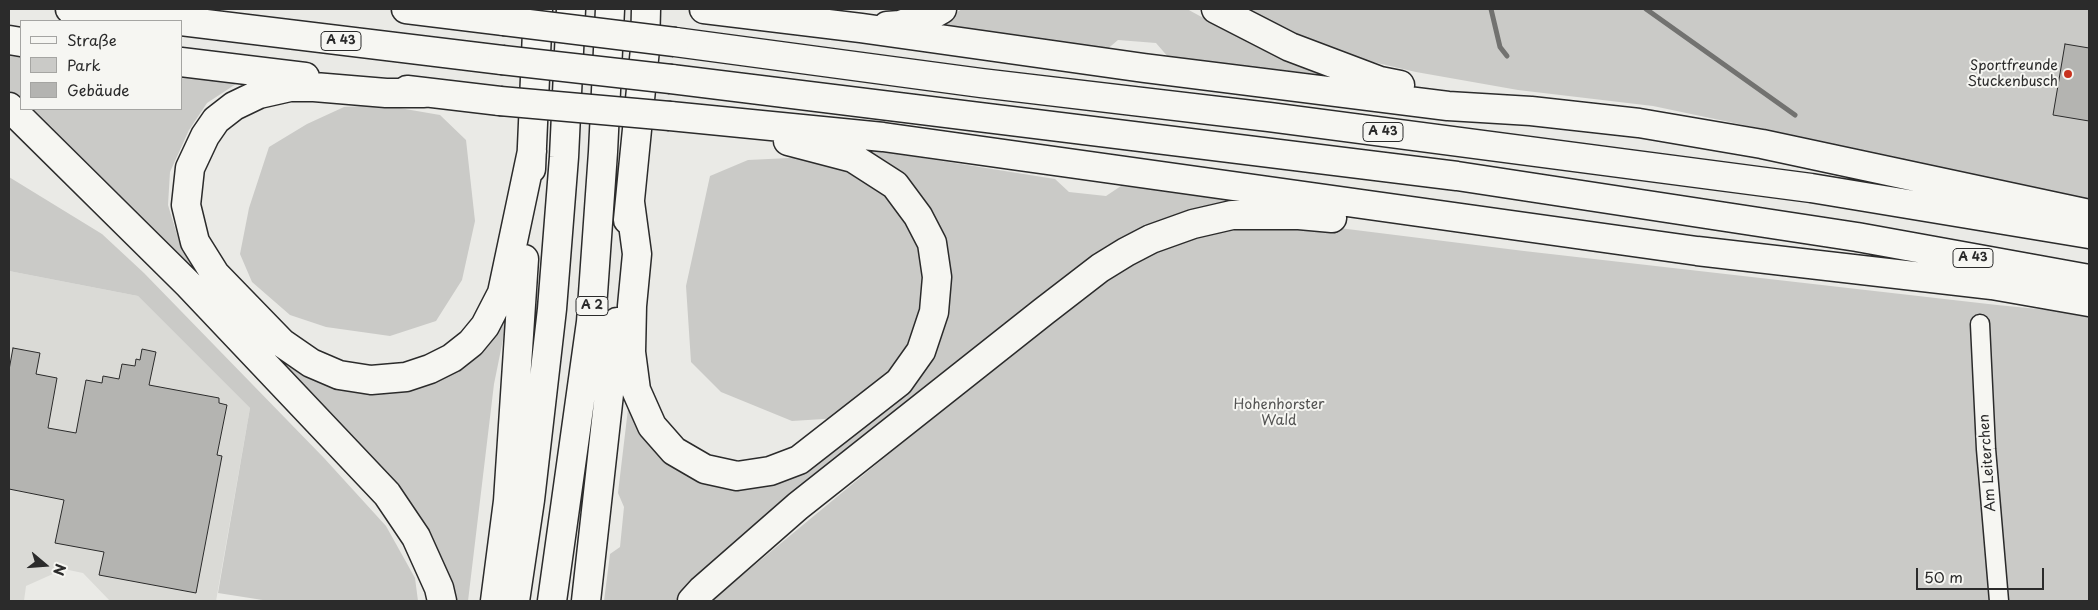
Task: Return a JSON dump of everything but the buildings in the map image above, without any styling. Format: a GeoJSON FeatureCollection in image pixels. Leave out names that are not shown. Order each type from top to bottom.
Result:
{"type":"FeatureCollection","features":[{"type":"Feature","properties":{"kind":"highway","name":"A 43"},"geometry":{"type":"LineString","coordinates":[[70,9],[172,20]]}},
{"type":"Feature","properties":{"kind":"highway","name":"A 43"},"geometry":{"type":"LineString","coordinates":[[406,9],[675,42],[981,83],[1269,116],[1811,188],[2089,234]]}},
{"type":"Feature","properties":{"kind":"highway"},"geometry":{"type":"LineString","coordinates":[[495,601],[508,501],[532,151],[538,9]]}},
{"type":"Feature","properties":{"kind":"highway"},"geometry":{"type":"LineString","coordinates":[[515,601],[530,500],[552,309],[564,157],[571,9]]}},
{"type":"Feature","properties":{"kind":"highway","name":"A 2"},"geometry":{"type":"LineString","coordinates":[[552,601],[591,322],[603,152],[610,9]]}},
{"type":"Feature","properties":{"kind":"highway"},"geometry":{"type":"LineString","coordinates":[[586,601],[630,202],[645,49],[646,9]]}},
{"type":"Feature","properties":{"kind":"highway"},"geometry":{"type":"LineString","coordinates":[[704,9],[861,28],[1144,68],[1448,106],[1532,111],[1639,123],[1762,144],[2089,214]]}},
{"type":"Feature","properties":{"kind":"highway"},"geometry":{"type":"LineString","coordinates":[[861,28],[900,24],[942,9]]}},
{"type":"Feature","properties":{"kind":"highway"},"geometry":{"type":"LineString","coordinates":[[1216,9],[1290,47],[1380,81],[1428,91],[1494,101],[1532,111]]}},
{"type":"Feature","properties":{"kind":"highway","name":"A 43"},"geometry":{"type":"LineString","coordinates":[[182,21],[1457,176],[1858,237],[2089,279]]}},
{"type":"Feature","properties":{"kind":"highway"},"geometry":{"type":"LineString","coordinates":[[182,62],[500,101],[883,137],[1697,251],[1992,285],[2089,302]]}},
{"type":"Feature","properties":{"kind":"highway"},"geometry":{"type":"LineString","coordinates":[[424,92],[386,93],[290,86],[259,94],[234,106],[216,120],[205,136],[190,168],[186,205],[195,242],[215,274],[282,343],[311,363],[338,375],[371,380],[406,377],[430,369],[452,358],[471,343],[485,326],[502,293],[532,151]]}},
{"type":"Feature","properties":{"kind":"highway"},"geometry":{"type":"LineString","coordinates":[[9,107],[189,285],[387,494],[416,537],[439,588],[442,601]]}},
{"type":"Feature","properties":{"kind":"highway"},"geometry":{"type":"LineString","coordinates":[[630,202],[637,254],[632,306],[631,352],[636,390],[652,426],[674,451],[704,469],[713,471],[737,476],[770,471],[799,460],[899,382],[921,351],[934,312],[937,277],[932,243],[918,216],[895,185],[853,158],[724,122]]}},
{"type":"Feature","properties":{"kind":"highway"},"geometry":{"type":"LineString","coordinates":[[692,601],[702,590],[798,506],[910,417],[1100,268],[1151,239],[1192,224],[1232,215],[1299,215],[1418,226],[1461,218]]}},
{"type":"Feature","properties":{"kind":"street","name":"Am Leiterchen"},"geometry":{"type":"LineString","coordinates":[[1980,324],[1986,449],[1999,601]]}},
{"type":"Feature","properties":{"kind":"shaded area"},"geometry":{"type":"Polygon","coordinates":[[[9,271],[138,296],[250,408],[216,601],[110,601],[83,573],[64,569],[26,586],[24,601],[9,601],[9,271]]]}},
{"type":"Feature","properties":{"kind":"green space"},"geometry":{"type":"Polygon","coordinates":[[[962,9],[1187,9],[1249,43],[1318,74],[1169,58],[1156,43],[1118,40],[1105,51],[927,31],[962,9]]]}},
{"type":"Feature","properties":{"kind":"green space"},"geometry":{"type":"Polygon","coordinates":[[[1233,9],[2089,9],[2089,202],[1886,155],[1653,106],[1518,90],[1416,72],[1347,56],[1233,9]]]}},
{"type":"Feature","properties":{"kind":"green space"},"geometry":{"type":"Polygon","coordinates":[[[9,56],[20,57],[20,101],[9,91],[9,56]]]}},
{"type":"Feature","properties":{"kind":"green space"},"geometry":{"type":"Polygon","coordinates":[[[182,76],[239,82],[207,103],[189,130],[170,172],[168,205],[182,251],[236,312],[380,391],[502,317],[507,320],[494,384],[468,601],[454,601],[446,575],[29,110],[182,110],[182,76]]]}},
{"type":"Feature","properties":{"kind":"green space"},"geometry":{"type":"Polygon","coordinates":[[[382,105],[440,115],[466,140],[475,221],[462,280],[436,321],[390,336],[326,327],[290,315],[252,282],[240,254],[249,208],[269,147],[307,124],[344,107],[382,105]]]}},
{"type":"Feature","properties":{"kind":"green space"},"geometry":{"type":"Polygon","coordinates":[[[841,145],[1055,179],[1069,192],[1106,196],[1121,186],[1287,203],[1158,226],[698,579],[678,601],[604,601],[610,554],[620,547],[624,507],[618,493],[628,409],[653,446],[707,479],[743,490],[812,469],[905,390],[938,234],[841,145]]]}},
{"type":"Feature","properties":{"kind":"green space"},"geometry":{"type":"Polygon","coordinates":[[[810,157],[847,169],[875,183],[902,208],[920,239],[926,266],[924,316],[897,369],[839,418],[792,421],[721,392],[691,362],[686,286],[710,176],[748,160],[810,157]]]}},
{"type":"Feature","properties":{"kind":"green space"},"geometry":{"type":"Polygon","coordinates":[[[9,177],[102,234],[144,273],[324,458],[386,526],[415,578],[418,601],[269,601],[218,593],[250,408],[138,296],[9,271],[9,177]]]}},
{"type":"Feature","properties":{"kind":"green space","name":"Hohenhorster Wald"},"geometry":{"type":"Polygon","coordinates":[[[1244,224],[1307,224],[1524,251],[2089,314],[2089,601],[711,601],[925,424],[1105,281],[1141,258],[1188,237],[1244,224]]]}},
{"type":"Feature","properties":{"kind":"waterway"},"geometry":{"type":"LineString","coordinates":[[1491,9],[1500,47],[1507,56]]}},
{"type":"Feature","properties":{"kind":"waterway"},"geometry":{"type":"LineString","coordinates":[[1646,9],[1795,115]]}},
{"type":"Feature","properties":{"kind":"place","name":"Sportfreunde Stuckenbusch"},"geometry":{"type":"Point","coordinates":[2068,74]}}]}
